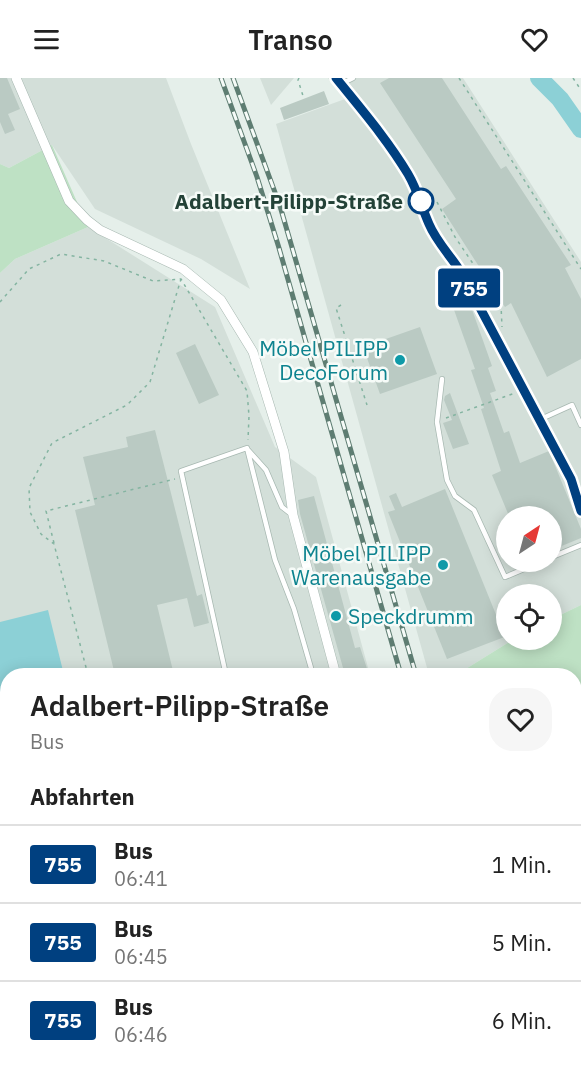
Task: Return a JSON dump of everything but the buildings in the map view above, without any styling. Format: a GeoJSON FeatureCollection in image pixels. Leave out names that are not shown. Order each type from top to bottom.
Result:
{"type":"FeatureCollection","features":[{"type":"Feature","properties":{"kind":"street"},"geometry":{"type":"LineString","coordinates":[[16,78],[69,201],[87,220],[107,234],[183,269],[221,300],[253,352],[284,452],[293,515],[334,668]]}},
{"type":"Feature","properties":{"kind":"street"},"geometry":{"type":"LineString","coordinates":[[339,81],[375,125],[419,192],[429,225],[439,242],[453,258],[541,419],[571,479],[581,511]]}},
{"type":"Feature","properties":{"kind":"lane"},"geometry":{"type":"LineString","coordinates":[[339,81],[353,78]]}},
{"type":"Feature","properties":{"kind":"lane"},"geometry":{"type":"LineString","coordinates":[[442,379],[437,422],[447,480],[455,496],[474,510],[496,558]]}},
{"type":"Feature","properties":{"kind":"lane"},"geometry":{"type":"LineString","coordinates":[[541,419],[572,405],[581,425]]}},
{"type":"Feature","properties":{"kind":"lane"},"geometry":{"type":"LineString","coordinates":[[247,448],[266,470],[282,507],[293,515]]}},
{"type":"Feature","properties":{"kind":"lane"},"geometry":{"type":"LineString","coordinates":[[224,668],[181,471],[247,448]]}},
{"type":"Feature","properties":{"kind":"lane"},"geometry":{"type":"LineString","coordinates":[[247,448],[274,560],[294,609],[312,668]]}},
{"type":"Feature","properties":{"kind":"lane"},"geometry":{"type":"LineString","coordinates":[[562,553],[581,545]]}},
{"type":"Feature","properties":{"kind":"lane"},"geometry":{"type":"LineString","coordinates":[[503,572],[505,577],[517,572]]}},
{"type":"Feature","properties":{"kind":"path"},"geometry":{"type":"LineString","coordinates":[[299,78],[304,99]]}},
{"type":"Feature","properties":{"kind":"path"},"geometry":{"type":"LineString","coordinates":[[459,78],[581,269]]}},
{"type":"Feature","properties":{"kind":"path"},"geometry":{"type":"LineString","coordinates":[[573,78],[581,90]]}},
{"type":"Feature","properties":{"kind":"path"},"geometry":{"type":"LineString","coordinates":[[437,202],[455,237],[501,305],[502,330]]}},
{"type":"Feature","properties":{"kind":"path"},"geometry":{"type":"LineString","coordinates":[[0,302],[29,269],[61,254],[104,261],[153,281],[181,279]]}},
{"type":"Feature","properties":{"kind":"path"},"geometry":{"type":"LineString","coordinates":[[181,279],[247,391],[249,416],[247,448]]}},
{"type":"Feature","properties":{"kind":"path"},"geometry":{"type":"LineString","coordinates":[[54,544],[41,534],[30,512],[29,488],[52,443],[127,405],[150,382],[181,279]]}},
{"type":"Feature","properties":{"kind":"path"},"geometry":{"type":"LineString","coordinates":[[341,305],[336,308],[367,405]]}},
{"type":"Feature","properties":{"kind":"path"},"geometry":{"type":"LineString","coordinates":[[437,422],[524,389]]}},
{"type":"Feature","properties":{"kind":"path"},"geometry":{"type":"LineString","coordinates":[[86,668],[46,511],[182,477]]}},
{"type":"Feature","properties":{"kind":"shaded area"},"geometry":{"type":"Polygon","coordinates":[[[0,78],[166,78],[250,289],[201,259],[95,209],[52,145],[9,168],[0,164],[0,78]]]}},
{"type":"Feature","properties":{"kind":"shaded area"},"geometry":{"type":"Polygon","coordinates":[[[260,78],[294,78],[271,105],[260,78]]]}},
{"type":"Feature","properties":{"kind":"shaded area"},"geometry":{"type":"Polygon","coordinates":[[[328,78],[463,78],[581,262],[581,605],[562,614],[562,584],[496,584],[496,650],[467,668],[427,668],[276,124],[345,99],[328,78]]]}},
{"type":"Feature","properties":{"kind":"shaded area"},"geometry":{"type":"Polygon","coordinates":[[[88,227],[215,307],[275,447],[316,477],[368,668],[0,668],[0,273],[15,259],[88,227]]]}},
{"type":"Feature","properties":{"kind":"green space"},"geometry":{"type":"Polygon","coordinates":[[[52,145],[88,227],[15,259],[0,273],[0,164],[9,168],[52,145]]]}},
{"type":"Feature","properties":{"kind":"green space"},"geometry":{"type":"Polygon","coordinates":[[[581,605],[581,668],[467,668],[496,650],[562,650],[562,614],[581,605]]]}},
{"type":"Feature","properties":{"kind":"water"},"geometry":{"type":"Polygon","coordinates":[[[48,610],[62,668],[0,668],[0,622],[48,610]]]}},
{"type":"Feature","properties":{"kind":"waterway"},"geometry":{"type":"LineString","coordinates":[[539,78],[560,99],[581,129]]}},
{"type":"Feature","properties":{"kind":"railway"},"geometry":{"type":"LineString","coordinates":[[221,78],[257,177],[279,248],[399,668]]}},
{"type":"Feature","properties":{"kind":"railway"},"geometry":{"type":"LineString","coordinates":[[233,78],[280,206],[414,668]]}},
{"type":"Feature","properties":{"kind":"bus line","name":"755"},"geometry":{"type":"LineString","coordinates":[[336,78],[375,125],[419,192],[429,225],[439,242],[453,258],[541,419],[571,479],[581,511]]}},
{"type":"Feature","properties":{"kind":"place","name":"Adalbert-Pilipp-Straße"},"geometry":{"type":"Point","coordinates":[421,201]}},
{"type":"Feature","properties":{"kind":"place","name":"Möbel PILIPP DecoForum"},"geometry":{"type":"Point","coordinates":[400,360]}},
{"type":"Feature","properties":{"kind":"place","name":"Möbel PILIPP Warenausgabe"},"geometry":{"type":"Point","coordinates":[443,565]}},
{"type":"Feature","properties":{"kind":"place","name":"Speckdrumm"},"geometry":{"type":"Point","coordinates":[336,616]}}]}
